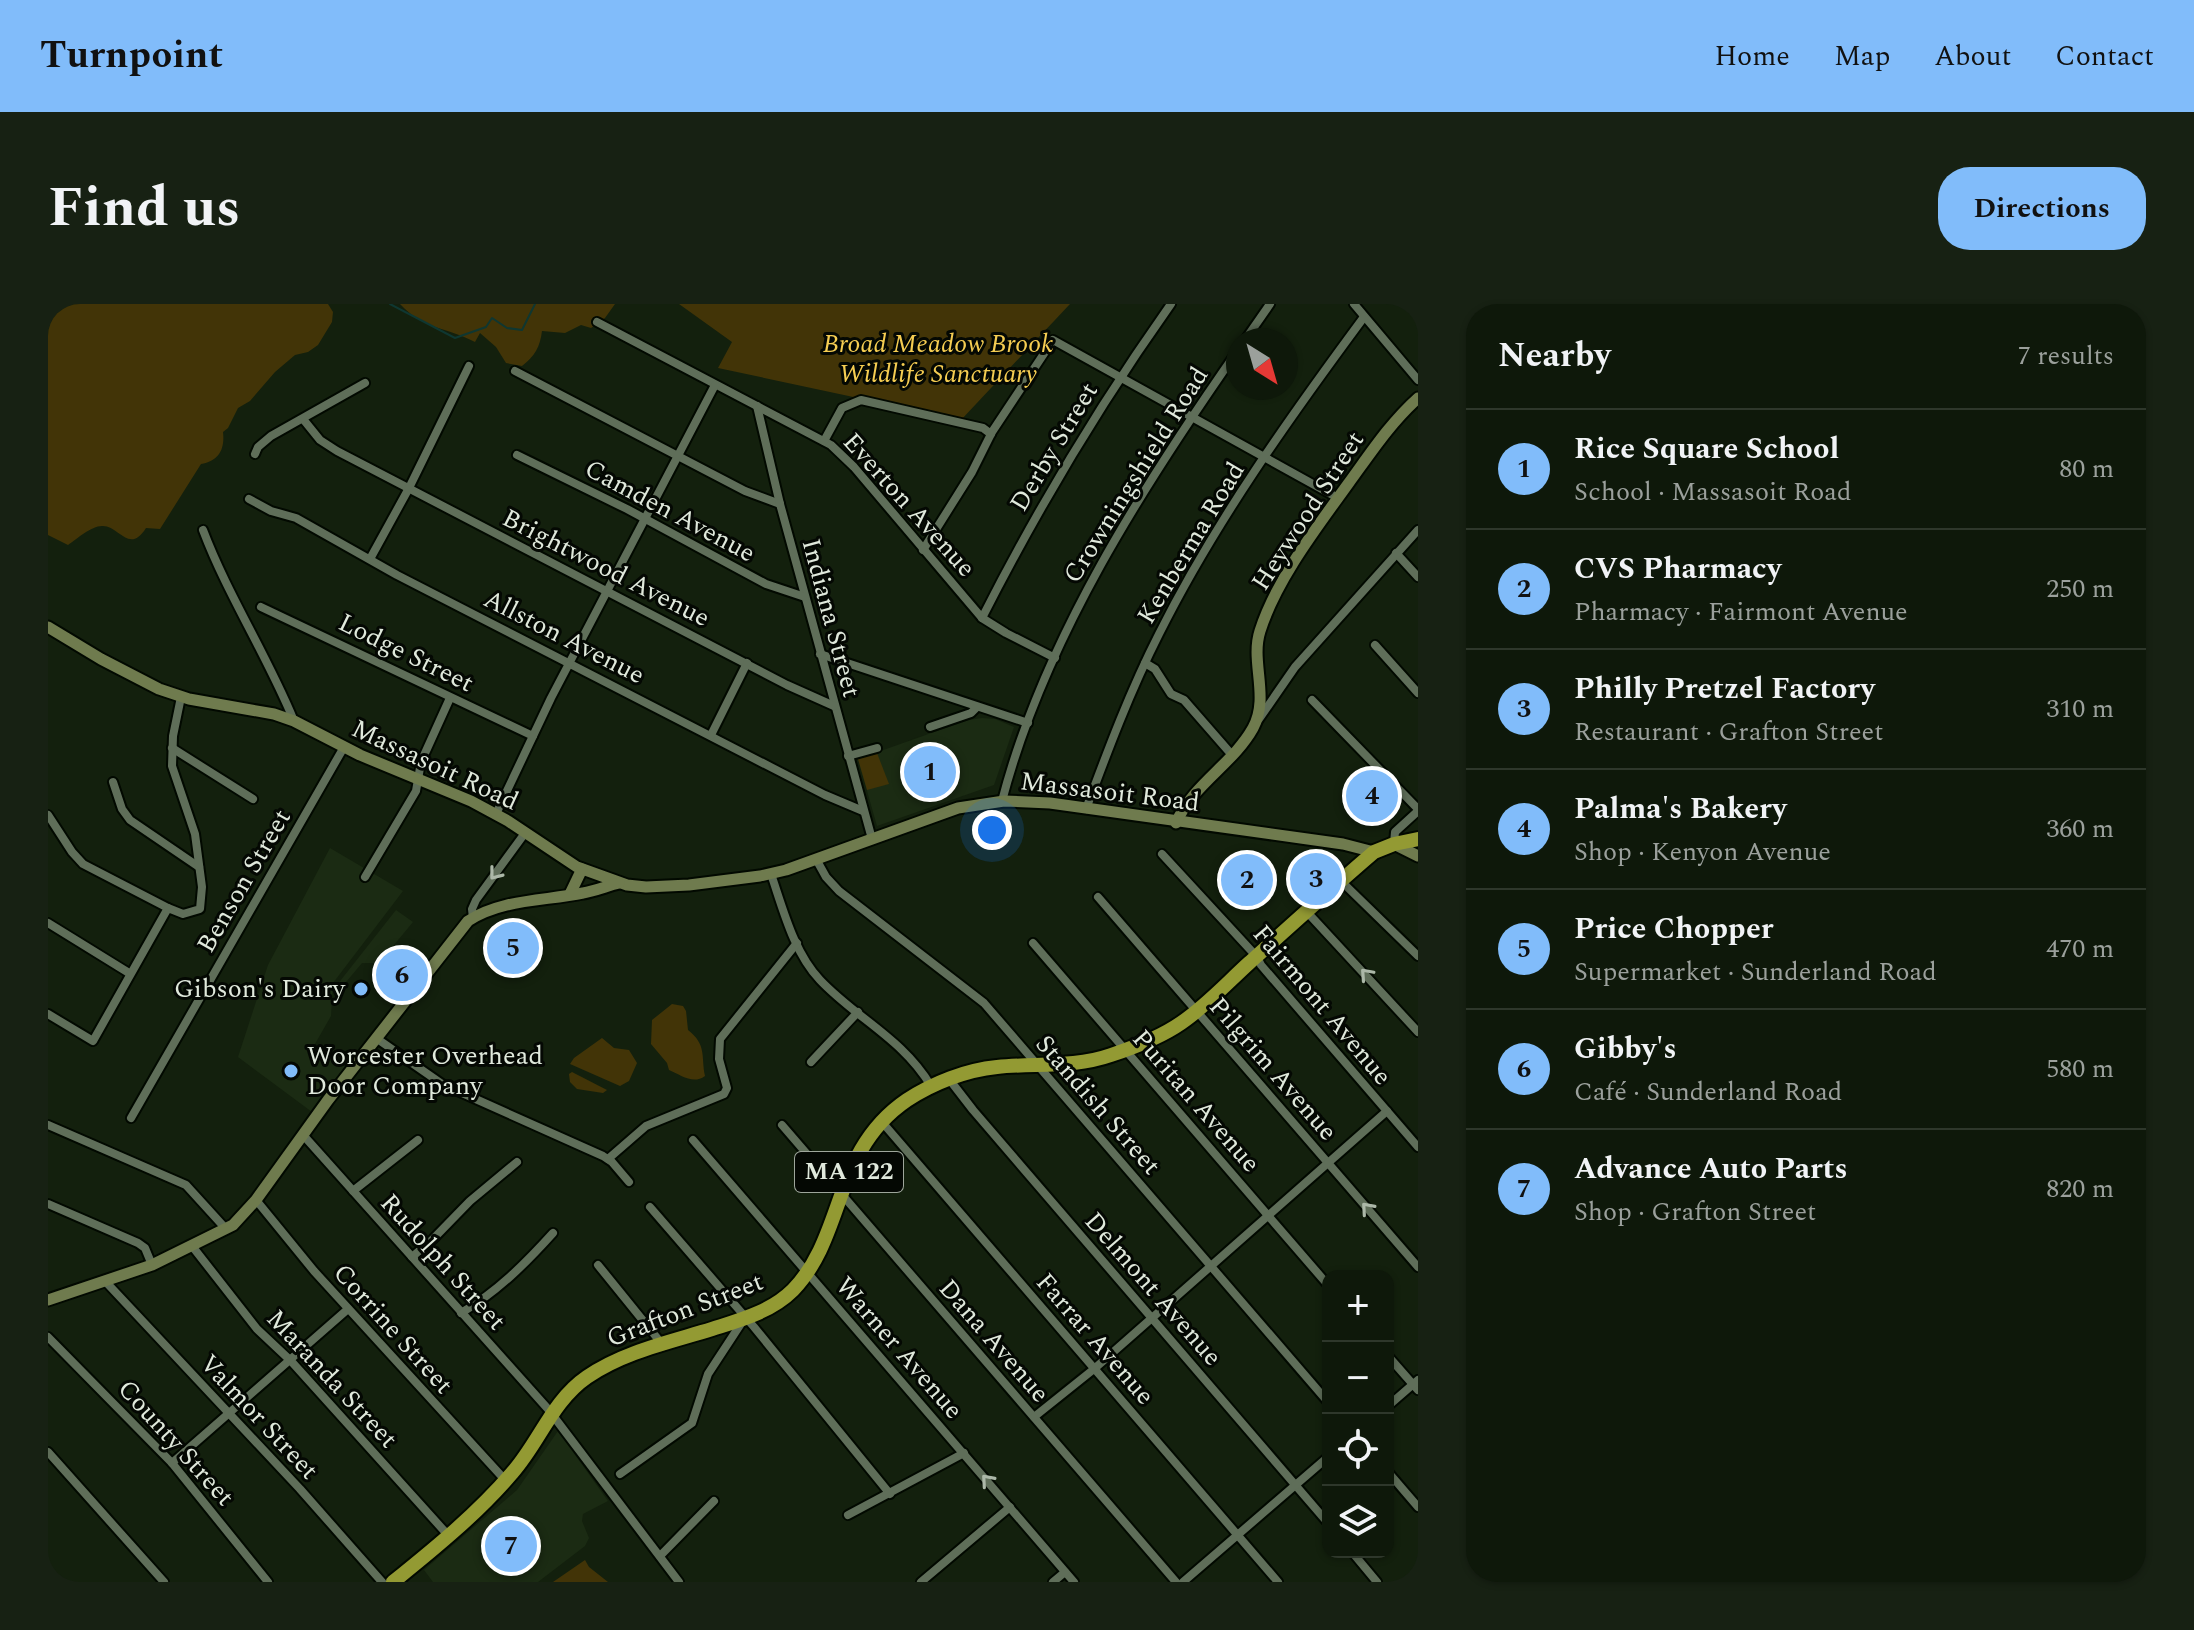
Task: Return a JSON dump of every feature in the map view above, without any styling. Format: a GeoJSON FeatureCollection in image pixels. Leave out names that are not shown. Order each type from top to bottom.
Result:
{"type":"FeatureCollection","features":[{"type":"Feature","properties":{"kind":"highway","name":"Grafton Street"},"geometry":{"type":"LineString","coordinates":[[393,1582],[506,1481],[552,1414],[592,1373],[612,1362],[662,1344],[744,1319],[783,1299],[807,1273],[823,1242],[857,1156],[882,1122],[900,1105],[949,1079],[989,1068],[1084,1062],[1126,1050],[1169,1030],[1195,1011],[1374,852],[1418,839]]}},
{"type":"Feature","properties":{"kind":"main road","name":"Heywood Street"},"geometry":{"type":"LineString","coordinates":[[1176,823],[1192,797],[1232,755],[1255,725],[1261,681],[1257,649],[1259,633],[1285,579],[1392,424],[1418,398]]}},
{"type":"Feature","properties":{"kind":"main road","name":"Massasoit Road"},"geometry":{"type":"LineString","coordinates":[[48,627],[136,679],[181,697],[274,714],[294,721],[344,747],[496,814],[588,872],[637,887],[674,886],[771,874],[946,812],[1002,801],[1050,803],[1343,844],[1374,852]]}},
{"type":"Feature","properties":{"kind":"main road"},"geometry":{"type":"LineString","coordinates":[[1394,844],[1418,856]]}},
{"type":"Feature","properties":{"kind":"main road"},"geometry":{"type":"LineString","coordinates":[[575,894],[588,872]]}},
{"type":"Feature","properties":{"kind":"main road"},"geometry":{"type":"LineString","coordinates":[[48,1300],[152,1265],[226,1229],[256,1200],[447,945],[473,918],[503,907],[619,883]]}},
{"type":"Feature","properties":{"kind":"street","name":"Derby Street"},"geometry":{"type":"LineString","coordinates":[[982,618],[1053,485],[1119,379],[1171,304]]}},
{"type":"Feature","properties":{"kind":"street"},"geometry":{"type":"LineString","coordinates":[[1253,328],[1270,304]]}},
{"type":"Feature","properties":{"kind":"street"},"geometry":{"type":"LineString","coordinates":[[1354,304],[1418,380]]}},
{"type":"Feature","properties":{"kind":"street","name":"Kenberma Road"},"geometry":{"type":"LineString","coordinates":[[1086,809],[1145,663],[1182,592],[1264,460],[1364,317]]}},
{"type":"Feature","properties":{"kind":"street","name":"Everton Avenue"},"geometry":{"type":"LineString","coordinates":[[597,322],[824,441],[854,467],[982,618],[1055,658]]}},
{"type":"Feature","properties":{"kind":"street"},"geometry":{"type":"LineString","coordinates":[[923,550],[972,472],[991,434],[1053,340],[1264,460],[1338,498]]}},
{"type":"Feature","properties":{"kind":"street"},"geometry":{"type":"LineString","coordinates":[[370,559],[469,366]]}},
{"type":"Feature","properties":{"kind":"street","name":"Crowningshield Road"},"geometry":{"type":"LineString","coordinates":[[1002,801],[1028,723],[1055,658],[1120,529],[1226,367]]}},
{"type":"Feature","properties":{"kind":"street"},"geometry":{"type":"LineString","coordinates":[[515,371],[755,496],[780,504]]}},
{"type":"Feature","properties":{"kind":"street"},"geometry":{"type":"LineString","coordinates":[[255,454],[266,440],[365,383]]}},
{"type":"Feature","properties":{"kind":"street"},"geometry":{"type":"LineString","coordinates":[[496,814],[607,591],[715,385]]}},
{"type":"Feature","properties":{"kind":"street"},"geometry":{"type":"LineString","coordinates":[[824,441],[842,408],[861,400],[879,402],[959,425],[983,428],[991,434]]}},
{"type":"Feature","properties":{"kind":"street","name":"Indiana Street"},"geometry":{"type":"LineString","coordinates":[[757,406],[780,504],[872,839]]}},
{"type":"Feature","properties":{"kind":"street","name":"Brightwood Avenue"},"geometry":{"type":"LineString","coordinates":[[303,419],[327,446],[834,706]]}},
{"type":"Feature","properties":{"kind":"street","name":"Camden Avenue"},"geometry":{"type":"LineString","coordinates":[[517,455],[645,518],[766,584],[805,597]]}},
{"type":"Feature","properties":{"kind":"street","name":"Allston Avenue"},"geometry":{"type":"LineString","coordinates":[[249,499],[271,511],[296,518],[397,575],[825,795],[863,811]]}},
{"type":"Feature","properties":{"kind":"street"},"geometry":{"type":"LineString","coordinates":[[203,530],[218,568],[274,675],[294,721]]}},
{"type":"Feature","properties":{"kind":"street"},"geometry":{"type":"LineString","coordinates":[[1255,725],[1295,667],[1418,530]]}},
{"type":"Feature","properties":{"kind":"street"},"geometry":{"type":"LineString","coordinates":[[1396,553],[1418,577]]}},
{"type":"Feature","properties":{"kind":"street","name":"Lodge Street"},"geometry":{"type":"LineString","coordinates":[[261,607],[533,736]]}},
{"type":"Feature","properties":{"kind":"street"},"geometry":{"type":"LineString","coordinates":[[1375,645],[1418,693]]}},
{"type":"Feature","properties":{"kind":"street"},"geometry":{"type":"LineString","coordinates":[[820,654],[1028,723]]}},
{"type":"Feature","properties":{"kind":"street"},"geometry":{"type":"LineString","coordinates":[[711,735],[747,663]]}},
{"type":"Feature","properties":{"kind":"street"},"geometry":{"type":"LineString","coordinates":[[1145,663],[1155,669],[1171,694],[1184,700],[1232,755]]}},
{"type":"Feature","properties":{"kind":"street"},"geometry":{"type":"LineString","coordinates":[[48,815],[83,864],[183,914],[200,909],[202,895],[195,834],[173,773],[172,748],[181,697]]}},
{"type":"Feature","properties":{"kind":"street"},"geometry":{"type":"LineString","coordinates":[[365,877],[416,791],[421,762],[450,698]]}},
{"type":"Feature","properties":{"kind":"street"},"geometry":{"type":"LineString","coordinates":[[1312,700],[1418,810],[1395,832],[1394,844]]}},
{"type":"Feature","properties":{"kind":"street"},"geometry":{"type":"LineString","coordinates":[[930,727],[971,713],[977,707]]}},
{"type":"Feature","properties":{"kind":"street","name":"Benson Street"},"geometry":{"type":"LineString","coordinates":[[131,1118],[344,747]]}},
{"type":"Feature","properties":{"kind":"street"},"geometry":{"type":"LineString","coordinates":[[172,748],[253,799]]}},
{"type":"Feature","properties":{"kind":"street"},"geometry":{"type":"LineString","coordinates":[[848,756],[877,748]]}},
{"type":"Feature","properties":{"kind":"street"},"geometry":{"type":"LineString","coordinates":[[113,782],[120,804],[130,820],[199,867]]}},
{"type":"Feature","properties":{"kind":"street"},"geometry":{"type":"LineString","coordinates":[[473,918],[472,909],[476,900],[525,833]]}},
{"type":"Feature","properties":{"kind":"street","name":"Fairmont Avenue"},"geometry":{"type":"LineString","coordinates":[[1162,854],[1257,957],[1418,1147]]}},
{"type":"Feature","properties":{"kind":"street","name":"Standish Street"},"geometry":{"type":"LineString","coordinates":[[816,859],[839,891],[984,1003],[1322,1395]]}},
{"type":"Feature","properties":{"kind":"street"},"geometry":{"type":"LineString","coordinates":[[771,874],[797,943],[820,980],[911,1057],[931,1086]]}},
{"type":"Feature","properties":{"kind":"street"},"geometry":{"type":"LineString","coordinates":[[1341,881],[1418,956]]}},
{"type":"Feature","properties":{"kind":"street","name":"Pilgrim Avenue"},"geometry":{"type":"LineString","coordinates":[[1098,897],[1418,1267]]}},
{"type":"Feature","properties":{"kind":"street"},"geometry":{"type":"LineString","coordinates":[[48,1014],[93,1041],[168,908]]}},
{"type":"Feature","properties":{"kind":"street"},"geometry":{"type":"LineString","coordinates":[[1307,912],[1418,1032]]}},
{"type":"Feature","properties":{"kind":"street"},"geometry":{"type":"LineString","coordinates":[[48,923],[129,973]]}},
{"type":"Feature","properties":{"kind":"street"},"geometry":{"type":"LineString","coordinates":[[608,1159],[646,1126],[724,1094],[727,1088],[719,1059],[720,1039],[797,943]]}},
{"type":"Feature","properties":{"kind":"street","name":"Puritan Avenue"},"geometry":{"type":"LineString","coordinates":[[1033,943],[1322,1278]]}},
{"type":"Feature","properties":{"kind":"street"},"geometry":{"type":"LineString","coordinates":[[811,1062],[858,1012]]}},
{"type":"Feature","properties":{"kind":"street"},"geometry":{"type":"LineString","coordinates":[[376,1038],[442,1084],[608,1159],[629,1182]]}},
{"type":"Feature","properties":{"kind":"street","name":"Delmont Avenue"},"geometry":{"type":"LineString","coordinates":[[949,1079],[1322,1516]]}},
{"type":"Feature","properties":{"kind":"street"},"geometry":{"type":"LineString","coordinates":[[1034,1417],[1094,1369],[1387,1111]]}},
{"type":"Feature","properties":{"kind":"street","name":"Farrar Avenue"},"geometry":{"type":"LineString","coordinates":[[882,1122],[1278,1582]]}},
{"type":"Feature","properties":{"kind":"street"},"geometry":{"type":"LineString","coordinates":[[48,1125],[186,1185],[226,1229]]}},
{"type":"Feature","properties":{"kind":"street","name":"Dana Avenue"},"geometry":{"type":"LineString","coordinates":[[782,1125],[1176,1582]]}},
{"type":"Feature","properties":{"kind":"street","name":"Rudolph Street"},"geometry":{"type":"LineString","coordinates":[[304,1136],[552,1414],[679,1582]]}},
{"type":"Feature","properties":{"kind":"street"},"geometry":{"type":"LineString","coordinates":[[353,1191],[418,1140]]}},
{"type":"Feature","properties":{"kind":"street","name":"Warner Avenue"},"geometry":{"type":"LineString","coordinates":[[693,1140],[1074,1582]]}},
{"type":"Feature","properties":{"kind":"street"},"geometry":{"type":"LineString","coordinates":[[412,1257],[470,1201],[517,1162]]}},
{"type":"Feature","properties":{"kind":"street","name":"Corrine Street"},"geometry":{"type":"LineString","coordinates":[[256,1200],[348,1309],[506,1481]]}},
{"type":"Feature","properties":{"kind":"street"},"geometry":{"type":"LineString","coordinates":[[48,1204],[138,1243],[145,1248],[152,1265]]}},
{"type":"Feature","properties":{"kind":"street"},"geometry":{"type":"LineString","coordinates":[[650,1207],[754,1327],[890,1494]]}},
{"type":"Feature","properties":{"kind":"street"},"geometry":{"type":"LineString","coordinates":[[461,1313],[507,1281],[553,1233]]}},
{"type":"Feature","properties":{"kind":"street","name":"Maranda Street"},"geometry":{"type":"LineString","coordinates":[[192,1246],[257,1329],[291,1361],[447,1534]]}},
{"type":"Feature","properties":{"kind":"street"},"geometry":{"type":"LineString","coordinates":[[598,1265],[662,1344]]}},
{"type":"Feature","properties":{"kind":"street","name":"Valmor Street"},"geometry":{"type":"LineString","coordinates":[[105,1281],[300,1489],[382,1582]]}},
{"type":"Feature","properties":{"kind":"street"},"geometry":{"type":"LineString","coordinates":[[172,1463],[348,1309]]}},
{"type":"Feature","properties":{"kind":"street"},"geometry":{"type":"LineString","coordinates":[[620,1474],[692,1423],[708,1374],[744,1319]]}},
{"type":"Feature","properties":{"kind":"street","name":"County Street"},"geometry":{"type":"LineString","coordinates":[[48,1337],[172,1463],[268,1582]]}},
{"type":"Feature","properties":{"kind":"street"},"geometry":{"type":"LineString","coordinates":[[1394,1362],[1416,1385],[1394,1402]]}},
{"type":"Feature","properties":{"kind":"street"},"geometry":{"type":"LineString","coordinates":[[48,1452],[164,1582]]}},
{"type":"Feature","properties":{"kind":"street"},"geometry":{"type":"LineString","coordinates":[[848,1515],[964,1453]]}},
{"type":"Feature","properties":{"kind":"street"},"geometry":{"type":"LineString","coordinates":[[1183,1582],[1322,1462]]}},
{"type":"Feature","properties":{"kind":"street"},"geometry":{"type":"LineString","coordinates":[[1394,1479],[1418,1507]]}},
{"type":"Feature","properties":{"kind":"street"},"geometry":{"type":"LineString","coordinates":[[660,1556],[714,1501]]}},
{"type":"Feature","properties":{"kind":"street"},"geometry":{"type":"LineString","coordinates":[[921,1582],[1010,1507]]}},
{"type":"Feature","properties":{"kind":"street"},"geometry":{"type":"LineString","coordinates":[[1357,1558],[1377,1582]]}},
{"type":"Feature","properties":{"kind":"street"},"geometry":{"type":"LineString","coordinates":[[1053,1582],[1065,1572]]}},
{"type":"Feature","properties":{"kind":"shaded area"},"geometry":{"type":"Polygon","coordinates":[[[995,719],[1014,727],[994,785],[877,826],[858,759],[968,720],[995,719]]]}},
{"type":"Feature","properties":{"kind":"shaded area"},"geometry":{"type":"Polygon","coordinates":[[[330,848],[403,891],[333,983],[331,1016],[315,1044],[345,1067],[312,1112],[238,1057],[268,965],[330,848]]]}},
{"type":"Feature","properties":{"kind":"shaded area"},"geometry":{"type":"Polygon","coordinates":[[[396,910],[413,922],[379,963],[362,963],[341,988],[337,985],[396,910]]]}},
{"type":"Feature","properties":{"kind":"shaded area"},"geometry":{"type":"Polygon","coordinates":[[[558,1431],[608,1501],[583,1514],[582,1521],[589,1538],[585,1546],[538,1582],[433,1582],[424,1570],[517,1490],[558,1431]]]}},
{"type":"Feature","properties":{"kind":"green space"},"geometry":{"type":"Polygon","coordinates":[[[48,304],[328,304],[333,312],[332,322],[318,345],[308,352],[295,355],[275,372],[250,401],[238,408],[223,432],[220,453],[201,464],[160,529],[146,528],[140,536],[129,539],[102,526],[89,530],[68,545],[48,535],[48,304]]]}},
{"type":"Feature","properties":{"kind":"green space"},"geometry":{"type":"Polygon","coordinates":[[[400,304],[615,304],[605,318],[591,328],[581,325],[565,333],[542,331],[536,351],[522,366],[506,363],[496,347],[480,333],[475,342],[418,319],[400,304]]]}},
{"type":"Feature","properties":{"kind":"green space","name":"Broad Meadow Brook Wildlife Sanctuary"},"geometry":{"type":"Polygon","coordinates":[[[679,304],[1070,304],[961,420],[718,368],[732,342],[679,304]]]}},
{"type":"Feature","properties":{"kind":"green space"},"geometry":{"type":"Polygon","coordinates":[[[877,753],[889,784],[867,790],[858,759],[877,753]]]}},
{"type":"Feature","properties":{"kind":"green space"},"geometry":{"type":"Polygon","coordinates":[[[672,1004],[683,1006],[688,1030],[701,1046],[705,1076],[700,1079],[687,1078],[669,1070],[651,1044],[652,1020],[672,1004]]]}},
{"type":"Feature","properties":{"kind":"green space"},"geometry":{"type":"Polygon","coordinates":[[[602,1038],[614,1048],[629,1050],[637,1063],[629,1081],[620,1086],[570,1064],[602,1038]]]}},
{"type":"Feature","properties":{"kind":"green space"},"geometry":{"type":"Polygon","coordinates":[[[572,1072],[607,1090],[603,1093],[577,1089],[570,1082],[569,1074],[572,1072]]]}},
{"type":"Feature","properties":{"kind":"green space"},"geometry":{"type":"Polygon","coordinates":[[[585,1560],[608,1582],[553,1582],[585,1560]]]}},
{"type":"Feature","properties":{"kind":"waterway"},"geometry":{"type":"LineString","coordinates":[[390,304],[455,338],[486,327],[492,318],[507,328],[522,330],[535,304]]}},
{"type":"Feature","properties":{"kind":"place","name":"Rice Square School"},"geometry":{"type":"Point","coordinates":[930,772]}},
{"type":"Feature","properties":{"kind":"place","name":"Palma's Bakery"},"geometry":{"type":"Point","coordinates":[1372,796]}},
{"type":"Feature","properties":{"kind":"place","name":"Philly Pretzel Factory"},"geometry":{"type":"Point","coordinates":[1316,879]}},
{"type":"Feature","properties":{"kind":"place","name":"CVS Pharmacy"},"geometry":{"type":"Point","coordinates":[1247,880]}},
{"type":"Feature","properties":{"kind":"place","name":"Price Chopper"},"geometry":{"type":"Point","coordinates":[513,948]}},
{"type":"Feature","properties":{"kind":"place","name":"Gibby's"},"geometry":{"type":"Point","coordinates":[402,975]}},
{"type":"Feature","properties":{"kind":"place","name":"Gibson's Dairy"},"geometry":{"type":"Point","coordinates":[361,989]}},
{"type":"Feature","properties":{"kind":"place","name":"Worcester Overhead Door Company"},"geometry":{"type":"Point","coordinates":[291,1071]}},
{"type":"Feature","properties":{"kind":"place","name":"Advance Auto Parts"},"geometry":{"type":"Point","coordinates":[511,1546]}}]}
